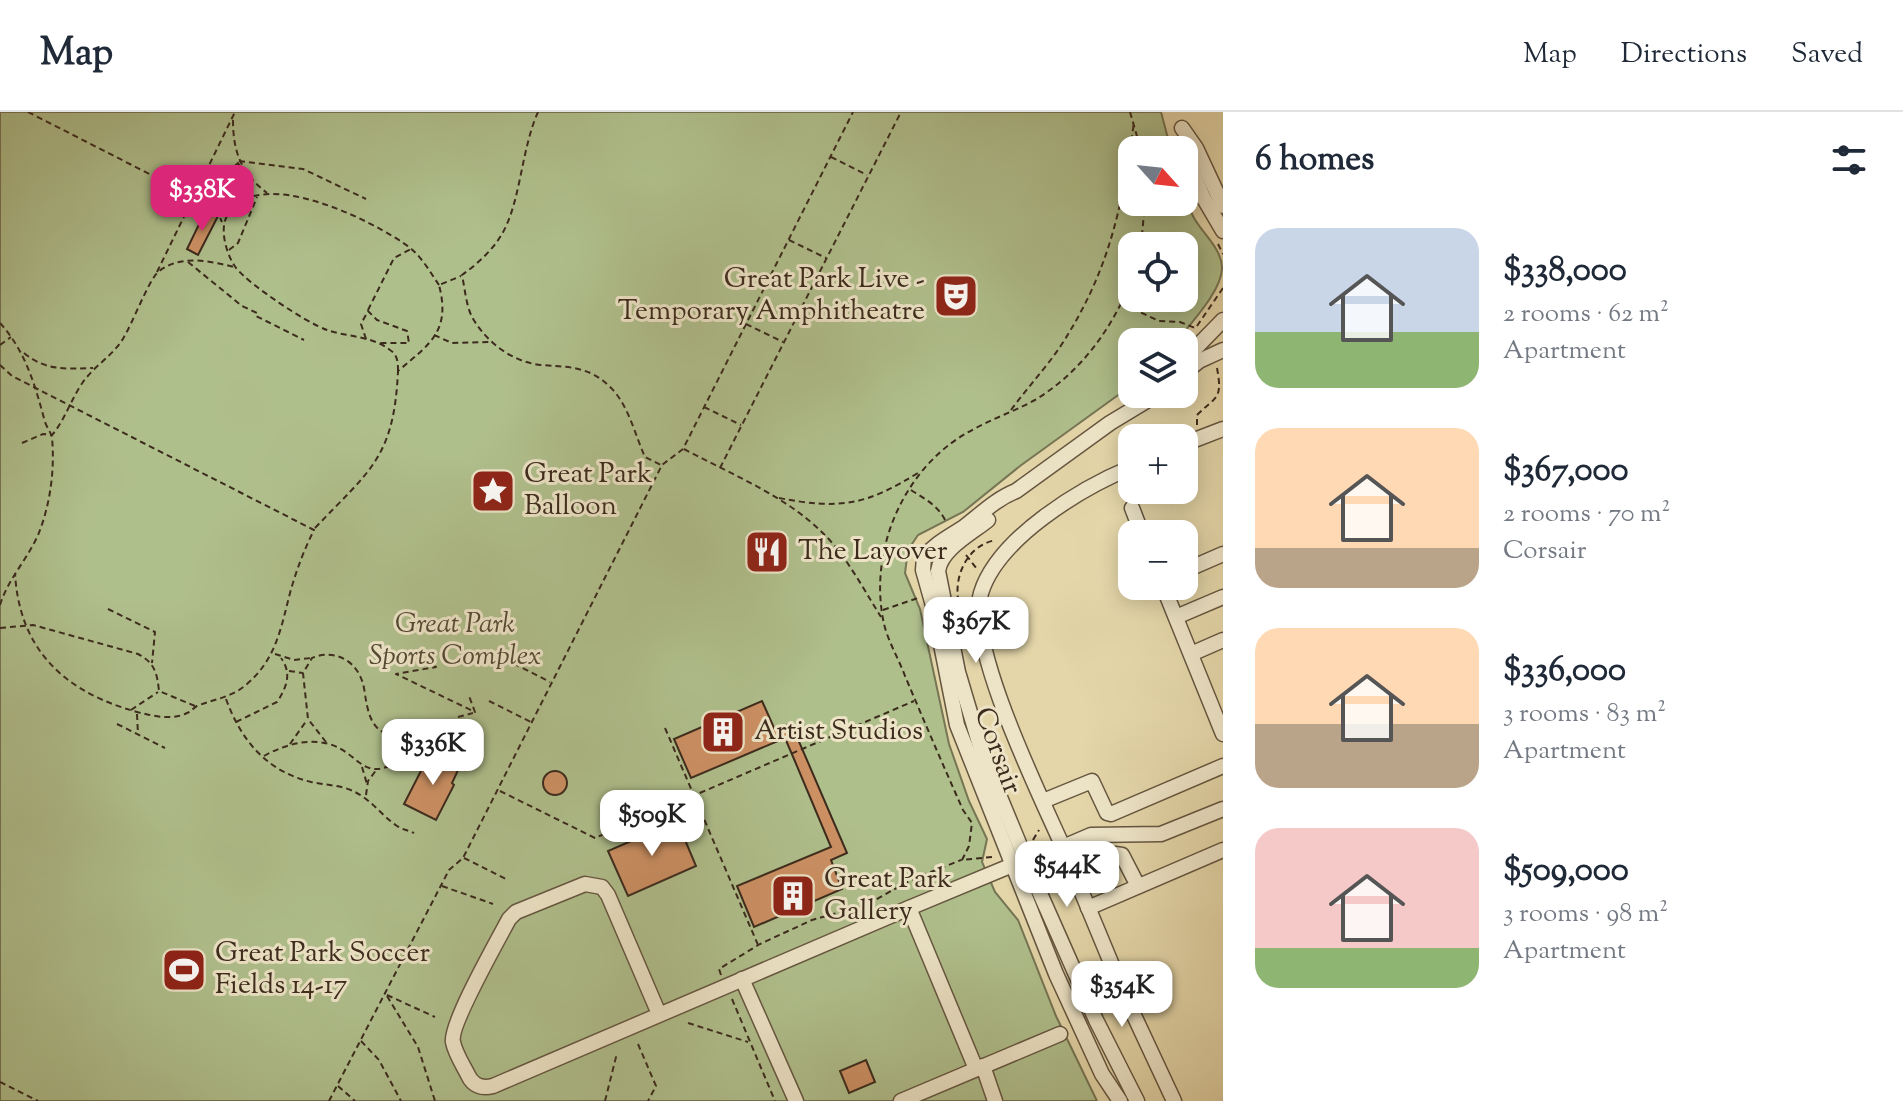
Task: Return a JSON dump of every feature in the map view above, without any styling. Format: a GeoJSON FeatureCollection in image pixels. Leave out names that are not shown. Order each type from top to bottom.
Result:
{"type":"FeatureCollection","features":[{"type":"Feature","properties":{"kind":"street"},"geometry":{"type":"LineString","coordinates":[[1179,112],[1183,136]]}},
{"type":"Feature","properties":{"kind":"street"},"geometry":{"type":"LineString","coordinates":[[1182,128],[1196,148],[1223,206]]}},
{"type":"Feature","properties":{"kind":"street"},"geometry":{"type":"LineString","coordinates":[[1198,185],[1223,231]]}},
{"type":"Feature","properties":{"kind":"street"},"geometry":{"type":"LineString","coordinates":[[1198,346],[1223,320]]}},
{"type":"Feature","properties":{"kind":"street"},"geometry":{"type":"LineString","coordinates":[[1198,362],[1219,355]]}},
{"type":"Feature","properties":{"kind":"street","name":"Corsair"},"geometry":{"type":"LineString","coordinates":[[1110,423],[1127,408]]}},
{"type":"Feature","properties":{"kind":"street","name":"Corsair"},"geometry":{"type":"LineString","coordinates":[[1135,408],[942,540],[924,557],[923,570],[957,725],[1019,863],[1137,1101]]}},
{"type":"Feature","properties":{"kind":"street"},"geometry":{"type":"LineString","coordinates":[[1199,438],[1223,429]]}},
{"type":"Feature","properties":{"kind":"street"},"geometry":{"type":"LineString","coordinates":[[1118,473],[1082,490],[1009,548],[992,566],[980,596],[991,672],[1129,1005],[1174,1101]]}},
{"type":"Feature","properties":{"kind":"street"},"geometry":{"type":"LineString","coordinates":[[1132,508],[1137,520]]}},
{"type":"Feature","properties":{"kind":"street"},"geometry":{"type":"LineString","coordinates":[[1198,565],[1223,554]]}},
{"type":"Feature","properties":{"kind":"street"},"geometry":{"type":"LineString","coordinates":[[1176,617],[1223,597]]}},
{"type":"Feature","properties":{"kind":"street"},"geometry":{"type":"LineString","coordinates":[[1169,600],[1223,734]]}},
{"type":"Feature","properties":{"kind":"street"},"geometry":{"type":"LineString","coordinates":[[1191,654],[1223,640]]}},
{"type":"Feature","properties":{"kind":"street"},"geometry":{"type":"LineString","coordinates":[[1043,801],[1092,781],[1107,813],[1111,814],[1223,766]]}},
{"type":"Feature","properties":{"kind":"street"},"geometry":{"type":"LineString","coordinates":[[659,1014],[608,895],[602,887],[585,884],[516,912],[509,919],[457,1022],[453,1042],[471,1081],[485,1088],[909,908],[1091,835],[1161,834],[1223,809]]}},
{"type":"Feature","properties":{"kind":"street"},"geometry":{"type":"LineString","coordinates":[[1088,908],[1223,850]]}},
{"type":"Feature","properties":{"kind":"street"},"geometry":{"type":"LineString","coordinates":[[1073,871],[1115,854],[1122,855],[1138,886]]}},
{"type":"Feature","properties":{"kind":"street","name":"Corsair"},"geometry":{"type":"LineString","coordinates":[[1019,863],[1069,1002],[1102,1074],[1120,1101]]}},
{"type":"Feature","properties":{"kind":"street"},"geometry":{"type":"LineString","coordinates":[[909,908],[995,1101]]}},
{"type":"Feature","properties":{"kind":"street"},"geometry":{"type":"LineString","coordinates":[[742,979],[796,1101]]}},
{"type":"Feature","properties":{"kind":"street"},"geometry":{"type":"LineString","coordinates":[[901,1101],[1060,1034]]}},
{"type":"Feature","properties":{"kind":"path"},"geometry":{"type":"LineString","coordinates":[[28,112],[216,208],[224,223],[225,242],[235,267]]}},
{"type":"Feature","properties":{"kind":"path"},"geometry":{"type":"LineString","coordinates":[[439,285],[462,275],[489,252],[507,224],[522,160],[538,112]]}},
{"type":"Feature","properties":{"kind":"path"},"geometry":{"type":"LineString","coordinates":[[329,1101],[449,870],[463,858],[662,465],[683,449],[853,112]]}},
{"type":"Feature","properties":{"kind":"path"},"geometry":{"type":"LineString","coordinates":[[720,468],[901,112]]}},
{"type":"Feature","properties":{"kind":"path"},"geometry":{"type":"LineString","coordinates":[[1130,112],[1138,136]]}},
{"type":"Feature","properties":{"kind":"path"},"geometry":{"type":"LineString","coordinates":[[52,435],[94,368],[116,350],[124,338],[234,114]]}},
{"type":"Feature","properties":{"kind":"path"},"geometry":{"type":"LineString","coordinates":[[234,114],[234,148],[239,161],[254,183],[268,194]]}},
{"type":"Feature","properties":{"kind":"path"},"geometry":{"type":"LineString","coordinates":[[1008,413],[1059,349],[1094,287],[1122,206],[1134,122]]}},
{"type":"Feature","properties":{"kind":"path"},"geometry":{"type":"LineString","coordinates":[[831,157],[868,176]]}},
{"type":"Feature","properties":{"kind":"path"},"geometry":{"type":"LineString","coordinates":[[239,161],[303,169],[366,199]]}},
{"type":"Feature","properties":{"kind":"path"},"geometry":{"type":"LineString","coordinates":[[224,223],[234,206],[248,197],[268,194],[307,200],[355,215],[411,249],[439,285],[444,303],[443,321],[433,340],[398,371]]}},
{"type":"Feature","properties":{"kind":"path"},"geometry":{"type":"LineString","coordinates":[[229,251],[238,243],[256,205],[257,196]]}},
{"type":"Feature","properties":{"kind":"path"},"geometry":{"type":"LineString","coordinates":[[216,208],[225,203],[234,206]]}},
{"type":"Feature","properties":{"kind":"path"},"geometry":{"type":"LineString","coordinates":[[789,240],[827,258]]}},
{"type":"Feature","properties":{"kind":"path"},"geometry":{"type":"LineString","coordinates":[[366,339],[361,324],[394,258],[411,249]]}},
{"type":"Feature","properties":{"kind":"path"},"geometry":{"type":"LineString","coordinates":[[15,573],[16,591],[25,625],[44,657],[67,680],[101,701],[137,713],[187,714],[195,706],[225,698],[246,685],[272,653],[281,635],[300,559],[314,530],[366,477],[383,450],[392,426],[398,371],[398,360],[392,350],[366,339],[325,329],[299,316],[235,267],[211,261],[185,260],[157,272]]}},
{"type":"Feature","properties":{"kind":"path"},"geometry":{"type":"LineString","coordinates":[[185,260],[242,306],[257,313],[256,316],[304,340]]}},
{"type":"Feature","properties":{"kind":"path"},"geometry":{"type":"LineString","coordinates":[[462,275],[472,316],[491,341],[517,359],[536,365],[584,369],[601,379],[618,396],[645,457],[662,465]]}},
{"type":"Feature","properties":{"kind":"path"},"geometry":{"type":"LineString","coordinates":[[1140,312],[1159,321],[1187,323],[1195,328],[1223,288]]}},
{"type":"Feature","properties":{"kind":"path"},"geometry":{"type":"LineString","coordinates":[[778,498],[820,504],[852,503],[886,493],[923,470],[955,440],[1035,400],[1068,375],[1104,334],[1118,310]]}},
{"type":"Feature","properties":{"kind":"path"},"geometry":{"type":"LineString","coordinates":[[368,311],[377,320],[407,331],[409,343],[377,343]]}},
{"type":"Feature","properties":{"kind":"path"},"geometry":{"type":"LineString","coordinates":[[0,323],[20,350],[52,435],[47,509],[32,547],[5,588],[0,605]]}},
{"type":"Feature","properties":{"kind":"path"},"geometry":{"type":"LineString","coordinates":[[746,324],[784,343]]}},
{"type":"Feature","properties":{"kind":"path"},"geometry":{"type":"LineString","coordinates":[[434,335],[452,343],[491,341]]}},
{"type":"Feature","properties":{"kind":"path"},"geometry":{"type":"LineString","coordinates":[[0,345],[12,337]]}},
{"type":"Feature","properties":{"kind":"path"},"geometry":{"type":"LineString","coordinates":[[20,350],[50,368],[94,368]]}},
{"type":"Feature","properties":{"kind":"path"},"geometry":{"type":"LineString","coordinates":[[1199,438],[1197,415],[1220,396],[1219,355]]}},
{"type":"Feature","properties":{"kind":"path"},"geometry":{"type":"LineString","coordinates":[[0,365],[12,376],[314,530]]}},
{"type":"Feature","properties":{"kind":"path"},"geometry":{"type":"LineString","coordinates":[[704,407],[742,426]]}},
{"type":"Feature","properties":{"kind":"path"},"geometry":{"type":"LineString","coordinates":[[22,443],[43,434],[52,435]]}},
{"type":"Feature","properties":{"kind":"path"},"geometry":{"type":"LineString","coordinates":[[683,449],[778,498],[833,544],[883,620],[963,810],[970,819],[969,846],[962,860],[993,857]]}},
{"type":"Feature","properties":{"kind":"path"},"geometry":{"type":"LineString","coordinates":[[883,620],[881,570],[890,528],[923,470]]}},
{"type":"Feature","properties":{"kind":"path"},"geometry":{"type":"LineString","coordinates":[[910,489],[940,510],[947,525]]}},
{"type":"Feature","properties":{"kind":"path"},"geometry":{"type":"LineString","coordinates":[[970,625],[963,616],[957,589],[959,572],[991,541],[1000,540]]}},
{"type":"Feature","properties":{"kind":"path"},"geometry":{"type":"LineString","coordinates":[[964,552],[978,571]]}},
{"type":"Feature","properties":{"kind":"path"},"geometry":{"type":"LineString","coordinates":[[957,589],[965,586]]}},
{"type":"Feature","properties":{"kind":"path"},"geometry":{"type":"LineString","coordinates":[[882,610],[919,598]]}},
{"type":"Feature","properties":{"kind":"path"},"geometry":{"type":"LineString","coordinates":[[108,609],[155,632],[151,663],[157,675],[159,691]]}},
{"type":"Feature","properties":{"kind":"path"},"geometry":{"type":"LineString","coordinates":[[0,628],[25,625],[125,650],[151,663]]}},
{"type":"Feature","properties":{"kind":"path"},"geometry":{"type":"LineString","coordinates":[[272,653],[281,658],[300,660],[334,654],[347,659],[362,680],[366,712],[370,719],[383,731],[403,736]]}},
{"type":"Feature","properties":{"kind":"path"},"geometry":{"type":"LineString","coordinates":[[407,653],[436,667],[396,674],[475,712]]}},
{"type":"Feature","properties":{"kind":"path"},"geometry":{"type":"LineString","coordinates":[[235,723],[277,702],[286,684],[288,671],[281,658]]}},
{"type":"Feature","properties":{"kind":"path"},"geometry":{"type":"LineString","coordinates":[[312,658],[303,673],[308,719],[326,742],[361,764],[378,769]]}},
{"type":"Feature","properties":{"kind":"path"},"geometry":{"type":"LineString","coordinates":[[505,659],[552,683]]}},
{"type":"Feature","properties":{"kind":"path"},"geometry":{"type":"LineString","coordinates":[[288,671],[303,673]]}},
{"type":"Feature","properties":{"kind":"path"},"geometry":{"type":"LineString","coordinates":[[131,710],[159,691]]}},
{"type":"Feature","properties":{"kind":"path"},"geometry":{"type":"LineString","coordinates":[[159,691],[195,706]]}},
{"type":"Feature","properties":{"kind":"path"},"geometry":{"type":"LineString","coordinates":[[469,696],[475,712]]}},
{"type":"Feature","properties":{"kind":"path"},"geometry":{"type":"LineString","coordinates":[[225,698],[246,741],[262,757],[290,775],[341,787],[366,798],[394,824],[414,833]]}},
{"type":"Feature","properties":{"kind":"path"},"geometry":{"type":"LineString","coordinates":[[497,790],[595,838],[915,700]]}},
{"type":"Feature","properties":{"kind":"path"},"geometry":{"type":"LineString","coordinates":[[489,701],[532,723]]}},
{"type":"Feature","properties":{"kind":"path"},"geometry":{"type":"LineString","coordinates":[[458,717],[475,712]]}},
{"type":"Feature","properties":{"kind":"path"},"geometry":{"type":"LineString","coordinates":[[137,713],[138,735]]}},
{"type":"Feature","properties":{"kind":"path"},"geometry":{"type":"LineString","coordinates":[[290,744],[308,719]]}},
{"type":"Feature","properties":{"kind":"path"},"geometry":{"type":"LineString","coordinates":[[117,724],[165,748]]}},
{"type":"Feature","properties":{"kind":"path"},"geometry":{"type":"LineString","coordinates":[[665,728],[758,946]]}},
{"type":"Feature","properties":{"kind":"path"},"geometry":{"type":"LineString","coordinates":[[262,757],[290,744],[326,742]]}},
{"type":"Feature","properties":{"kind":"path"},"geometry":{"type":"LineString","coordinates":[[367,785],[378,769],[409,755]]}},
{"type":"Feature","properties":{"kind":"path"},"geometry":{"type":"LineString","coordinates":[[361,764],[367,785],[366,798]]}},
{"type":"Feature","properties":{"kind":"path"},"geometry":{"type":"LineString","coordinates":[[1033,840],[1039,833],[1039,827]]}},
{"type":"Feature","properties":{"kind":"path"},"geometry":{"type":"LineString","coordinates":[[463,858],[506,879]]}},
{"type":"Feature","properties":{"kind":"path"},"geometry":{"type":"LineString","coordinates":[[442,885],[493,904]]}},
{"type":"Feature","properties":{"kind":"path"},"geometry":{"type":"LineString","coordinates":[[386,995],[435,1017]]}},
{"type":"Feature","properties":{"kind":"path"},"geometry":{"type":"LineString","coordinates":[[386,995],[418,1047],[435,1101]]}},
{"type":"Feature","properties":{"kind":"path"},"geometry":{"type":"LineString","coordinates":[[688,1023],[750,1042]]}},
{"type":"Feature","properties":{"kind":"path"},"geometry":{"type":"LineString","coordinates":[[360,1040],[379,1060],[401,1101]]}},
{"type":"Feature","properties":{"kind":"path"},"geometry":{"type":"LineString","coordinates":[[638,1044],[656,1086],[648,1101]]}},
{"type":"Feature","properties":{"kind":"path"},"geometry":{"type":"LineString","coordinates":[[605,1101],[617,1053]]}},
{"type":"Feature","properties":{"kind":"path"},"geometry":{"type":"LineString","coordinates":[[0,1082],[38,1101]]}},
{"type":"Feature","properties":{"kind":"path"},"geometry":{"type":"LineString","coordinates":[[337,1086],[355,1101]]}},
{"type":"Feature","properties":{"kind":"green space","name":"Great Park Sports Complex"},"geometry":{"type":"Polygon","coordinates":[[[0,112],[1161,112],[1167,136],[1118,136],[1118,216],[1193,216],[1221,260],[1221,276],[1217,286],[1187,328],[1118,328],[1118,395],[1020,466],[963,512],[918,535],[908,550],[905,573],[920,609],[949,744],[969,801],[987,839],[982,862],[995,892],[1018,920],[1056,1016],[1097,1101],[0,1101],[0,112]]]}},
{"type":"Feature","properties":{"kind":"building"},"geometry":{"type":"Polygon","coordinates":[[[238,163],[246,175],[216,203],[203,196],[238,163]]]}},
{"type":"Feature","properties":{"kind":"building"},"geometry":{"type":"Polygon","coordinates":[[[204,214],[218,216],[198,255],[187,249],[204,214]]]}},
{"type":"Feature","properties":{"kind":"building"},"geometry":{"type":"Polygon","coordinates":[[[762,701],[775,730],[791,723],[847,853],[831,860],[842,889],[754,927],[737,886],[831,847],[794,759],[785,738],[691,778],[674,739],[762,701]]]}},
{"type":"Feature","properties":{"kind":"building"},"geometry":{"type":"Polygon","coordinates":[[[434,753],[460,766],[436,820],[404,804],[424,765],[427,767],[434,753]]]}},
{"type":"Feature","properties":{"kind":"building"},"geometry":{"type":"Polygon","coordinates":[[[555,771],[566,778],[567,783],[560,794],[555,795],[544,788],[543,783],[550,772],[555,771]]]}},
{"type":"Feature","properties":{"kind":"building"},"geometry":{"type":"Polygon","coordinates":[[[677,821],[696,866],[628,896],[608,851],[677,821]]]}},
{"type":"Feature","properties":{"kind":"building"},"geometry":{"type":"Polygon","coordinates":[[[866,1060],[875,1082],[849,1093],[840,1071],[866,1060]]]}},
{"type":"Feature","properties":{"kind":"place","name":"Great Park Live - Temporary Amphitheatre"},"geometry":{"type":"Point","coordinates":[956,296]}},
{"type":"Feature","properties":{"kind":"place","name":"Great Park Balloon"},"geometry":{"type":"Point","coordinates":[493,491]}},
{"type":"Feature","properties":{"kind":"place","name":"The Layover"},"geometry":{"type":"Point","coordinates":[767,552]}},
{"type":"Feature","properties":{"kind":"place","name":"Artist Studios"},"geometry":{"type":"Point","coordinates":[723,732]}},
{"type":"Feature","properties":{"kind":"place","name":"Great Park Gallery"},"geometry":{"type":"Point","coordinates":[793,896]}},
{"type":"Feature","properties":{"kind":"place","name":"Great Park Soccer Fields 14-17"},"geometry":{"type":"Point","coordinates":[184,970]}}]}
